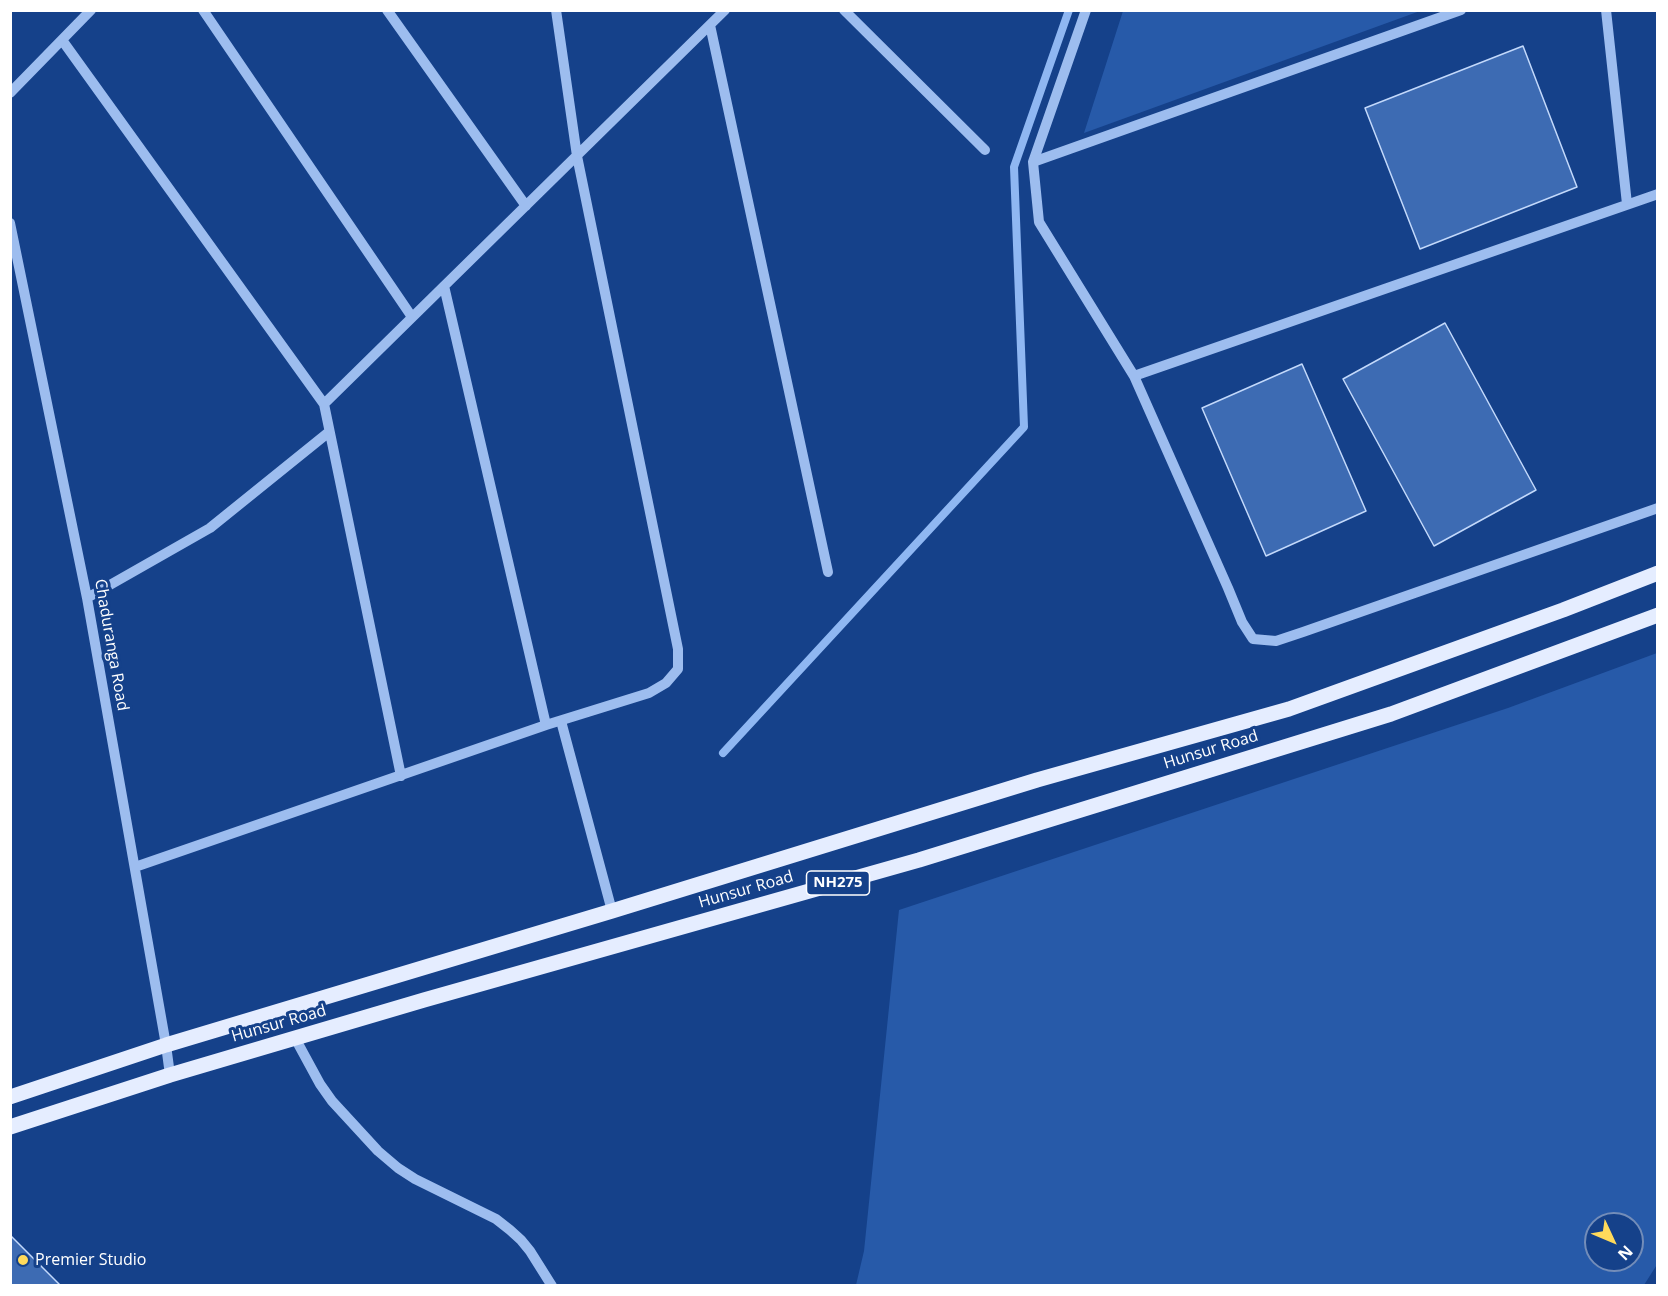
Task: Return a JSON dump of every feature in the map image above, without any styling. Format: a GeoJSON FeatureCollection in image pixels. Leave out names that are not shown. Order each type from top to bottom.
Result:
{"type":"FeatureCollection","features":[{"type":"Feature","properties":{"kind":"main road"},"geometry":{"type":"LineString","coordinates":[[10,1097],[166,1045],[612,912],[1037,780],[1289,709],[1563,610],[1658,573]]}},
{"type":"Feature","properties":{"kind":"main road","name":"Hunsur Road"},"geometry":{"type":"LineString","coordinates":[[10,1126],[295,1038],[919,860],[1358,724],[1402,710],[1658,615]]}},
{"type":"Feature","properties":{"kind":"street"},"geometry":{"type":"LineString","coordinates":[[10,93],[91,10]]}},
{"type":"Feature","properties":{"kind":"street"},"geometry":{"type":"LineString","coordinates":[[203,10],[412,317]]}},
{"type":"Feature","properties":{"kind":"street"},"geometry":{"type":"LineString","coordinates":[[387,10],[526,206]]}},
{"type":"Feature","properties":{"kind":"street"},"geometry":{"type":"LineString","coordinates":[[135,867],[546,725],[649,693],[666,683],[678,669],[678,649],[577,156],[556,10]]}},
{"type":"Feature","properties":{"kind":"street"},"geometry":{"type":"LineString","coordinates":[[324,404],[725,10]]}},
{"type":"Feature","properties":{"kind":"street"},"geometry":{"type":"LineString","coordinates":[[844,10],[985,150]]}},
{"type":"Feature","properties":{"kind":"street"},"geometry":{"type":"LineString","coordinates":[[1086,10],[1033,162],[1039,222],[1134,376],[1242,622],[1253,639],[1276,641],[1658,508]]}},
{"type":"Feature","properties":{"kind":"street"},"geometry":{"type":"LineString","coordinates":[[1033,162],[1461,10]]}},
{"type":"Feature","properties":{"kind":"street"},"geometry":{"type":"LineString","coordinates":[[1606,10],[1627,204]]}},
{"type":"Feature","properties":{"kind":"street"},"geometry":{"type":"LineString","coordinates":[[710,25],[828,572]]}},
{"type":"Feature","properties":{"kind":"street"},"geometry":{"type":"LineString","coordinates":[[62,40],[324,404],[401,776]]}},
{"type":"Feature","properties":{"kind":"street"},"geometry":{"type":"LineString","coordinates":[[1134,376],[1658,194]]}},
{"type":"Feature","properties":{"kind":"street","name":"Chaduranga Road"},"geometry":{"type":"LineString","coordinates":[[10,223],[87,598],[170,1075]]}},
{"type":"Feature","properties":{"kind":"street"},"geometry":{"type":"LineString","coordinates":[[444,286],[546,725]]}},
{"type":"Feature","properties":{"kind":"street"},"geometry":{"type":"LineString","coordinates":[[87,598],[210,528],[329,432]]}},
{"type":"Feature","properties":{"kind":"street"},"geometry":{"type":"LineString","coordinates":[[561,721],[612,912]]}},
{"type":"Feature","properties":{"kind":"street"},"geometry":{"type":"LineString","coordinates":[[295,1038],[332,1101],[378,1151],[415,1179],[496,1220],[510,1230],[530,1251],[552,1286]]}},
{"type":"Feature","properties":{"kind":"shaded area"},"geometry":{"type":"Polygon","coordinates":[[[1123,10],[1420,11],[1084,133],[1123,10]]]}},
{"type":"Feature","properties":{"kind":"shaded area"},"geometry":{"type":"Polygon","coordinates":[[[1657,653],[1658,1263],[1644,1285],[856,1285],[864,1251],[899,910],[1508,708],[1657,653]]]}},
{"type":"Feature","properties":{"kind":"building"},"geometry":{"type":"Polygon","coordinates":[[[1523,46],[1577,187],[1420,249],[1365,108],[1523,46]]]}},
{"type":"Feature","properties":{"kind":"building"},"geometry":{"type":"Polygon","coordinates":[[[1445,323],[1536,490],[1434,546],[1343,379],[1445,323]]]}},
{"type":"Feature","properties":{"kind":"building"},"geometry":{"type":"Polygon","coordinates":[[[1302,364],[1366,511],[1266,556],[1202,408],[1302,364]]]}},
{"type":"Feature","properties":{"kind":"building","name":"Premier Studio"},"geometry":{"type":"Polygon","coordinates":[[[10,1235],[61,1286],[10,1286],[10,1235]]]}},
{"type":"Feature","properties":{"kind":"waterway"},"geometry":{"type":"LineString","coordinates":[[723,753],[1024,427],[1014,167],[1069,10]]}},
{"type":"Feature","properties":{"kind":"place","name":"Premier Studio"},"geometry":{"type":"Point","coordinates":[23,1260]}}]}
